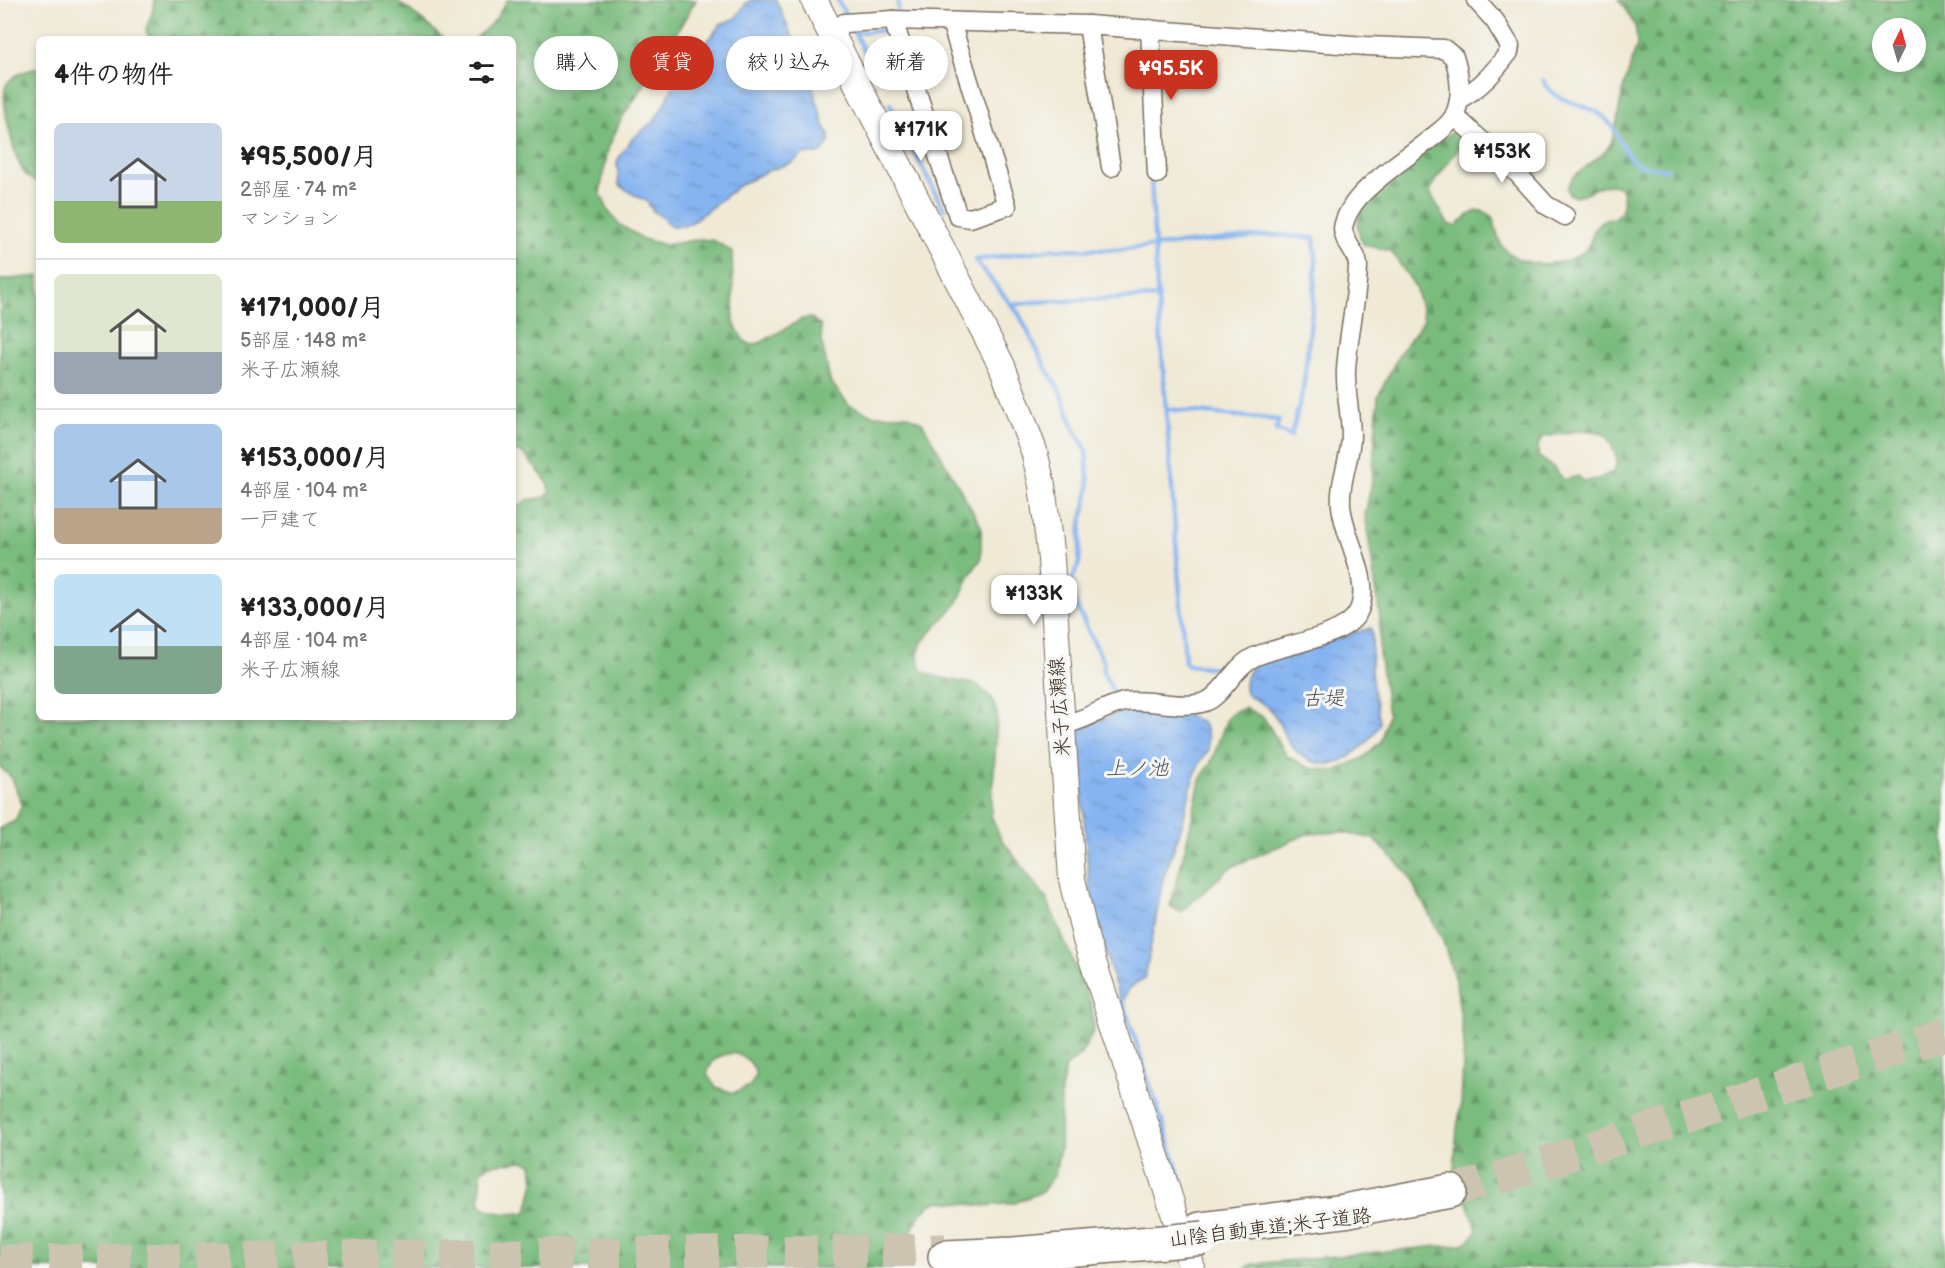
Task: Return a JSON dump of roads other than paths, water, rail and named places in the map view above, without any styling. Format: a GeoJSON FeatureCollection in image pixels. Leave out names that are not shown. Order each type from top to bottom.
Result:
{"type":"FeatureCollection","features":[{"type":"Feature","properties":{"kind":"highway","name":"山陰自動車道;米子道路"},"geometry":{"type":"LineString","coordinates":[[945,1253],[1202,1234],[1450,1196]]}},
{"type":"Feature","properties":{"kind":"main road","name":"米子広瀬線"},"geometry":{"type":"LineString","coordinates":[[814,0],[1002,366],[1034,451],[1042,484],[1051,559],[1072,879],[1086,940],[1192,1268]]}},
{"type":"Feature","properties":{"kind":"street"},"geometry":{"type":"LineString","coordinates":[[1459,99],[1484,83],[1509,52],[1510,46],[1495,21],[1476,0]]}},
{"type":"Feature","properties":{"kind":"street"},"geometry":{"type":"LineString","coordinates":[[893,20],[958,216],[970,218],[1007,206],[951,22]]}},
{"type":"Feature","properties":{"kind":"street"},"geometry":{"type":"LineString","coordinates":[[832,33],[844,23],[893,20],[1088,25],[1366,46],[1444,49],[1454,57],[1460,81],[1459,99],[1452,119],[1368,187],[1354,204],[1344,222],[1344,234],[1358,263],[1346,369],[1351,438],[1341,505],[1362,581],[1362,605],[1357,614],[1349,623],[1332,632],[1255,656],[1242,664],[1212,699],[1206,702],[1114,704],[1074,723],[1061,725]]}},
{"type":"Feature","properties":{"kind":"street"},"geometry":{"type":"LineString","coordinates":[[1088,25],[1112,167]]}},
{"type":"Feature","properties":{"kind":"street"},"geometry":{"type":"LineString","coordinates":[[1150,29],[1157,174]]}},
{"type":"Feature","properties":{"kind":"street"},"geometry":{"type":"LineString","coordinates":[[1452,119],[1460,122],[1518,174],[1546,205],[1565,216]]}},
{"type":"Feature","properties":{"kind":"water"},"geometry":{"type":"Polygon","coordinates":[[[776,0],[792,36],[726,36],[726,90],[814,90],[829,135],[829,142],[823,152],[803,154],[793,162],[765,172],[740,185],[692,222],[684,226],[670,226],[653,211],[646,200],[619,185],[617,162],[633,138],[654,121],[671,90],[714,90],[714,36],[712,36],[721,24],[735,19],[747,2],[776,0]]]}},
{"type":"Feature","properties":{"kind":"water","name":"古堤"},"geometry":{"type":"Polygon","coordinates":[[[1371,628],[1373,690],[1380,723],[1366,743],[1345,759],[1328,764],[1312,761],[1297,752],[1291,745],[1271,710],[1247,695],[1245,682],[1248,673],[1257,663],[1371,628]]]}},
{"type":"Feature","properties":{"kind":"water","name":"上ノ池"},"geometry":{"type":"Polygon","coordinates":[[[1132,710],[1171,712],[1199,721],[1207,732],[1208,751],[1200,762],[1193,780],[1182,825],[1163,879],[1145,978],[1130,988],[1121,1005],[1096,920],[1089,880],[1077,729],[1132,710]]]}},
{"type":"Feature","properties":{"kind":"waterway"},"geometry":{"type":"LineString","coordinates":[[838,0],[847,18]]}},
{"type":"Feature","properties":{"kind":"waterway"},"geometry":{"type":"LineString","coordinates":[[898,0],[898,9]]}},
{"type":"Feature","properties":{"kind":"waterway"},"geometry":{"type":"LineString","coordinates":[[851,26],[864,51]]}},
{"type":"Feature","properties":{"kind":"waterway"},"geometry":{"type":"LineString","coordinates":[[854,33],[889,30]]}},
{"type":"Feature","properties":{"kind":"waterway"},"geometry":{"type":"LineString","coordinates":[[1543,80],[1554,94],[1601,115],[1612,127],[1624,149],[1634,161],[1643,166],[1667,169]]}},
{"type":"Feature","properties":{"kind":"waterway"},"geometry":{"type":"LineString","coordinates":[[890,104],[944,210]]}},
{"type":"Feature","properties":{"kind":"waterway"},"geometry":{"type":"LineString","coordinates":[[1151,177],[1185,661],[1187,665],[1228,669]]}},
{"type":"Feature","properties":{"kind":"waterway"},"geometry":{"type":"LineString","coordinates":[[1118,701],[1103,672],[1104,663],[1073,599],[1072,580],[1079,563],[1081,525],[1089,489],[1086,450],[1075,430],[1059,389],[1019,314],[975,260],[1054,249],[1114,250],[1273,235],[1314,238],[1316,259],[1314,294],[1303,390],[1291,436],[1276,430],[1279,420],[1166,409]]}},
{"type":"Feature","properties":{"kind":"waterway"},"geometry":{"type":"LineString","coordinates":[[1012,305],[1033,302],[1159,297]]}},
{"type":"Feature","properties":{"kind":"waterway"},"geometry":{"type":"LineString","coordinates":[[1122,1000],[1181,1179]]}},
{"type":"Feature","properties":{"kind":"tunnel"},"geometry":{"type":"LineString","coordinates":[[1450,1191],[1494,1179],[1945,1034]]}},
{"type":"Feature","properties":{"kind":"tunnel"},"geometry":{"type":"LineString","coordinates":[[0,1261],[945,1250]]}}]}
